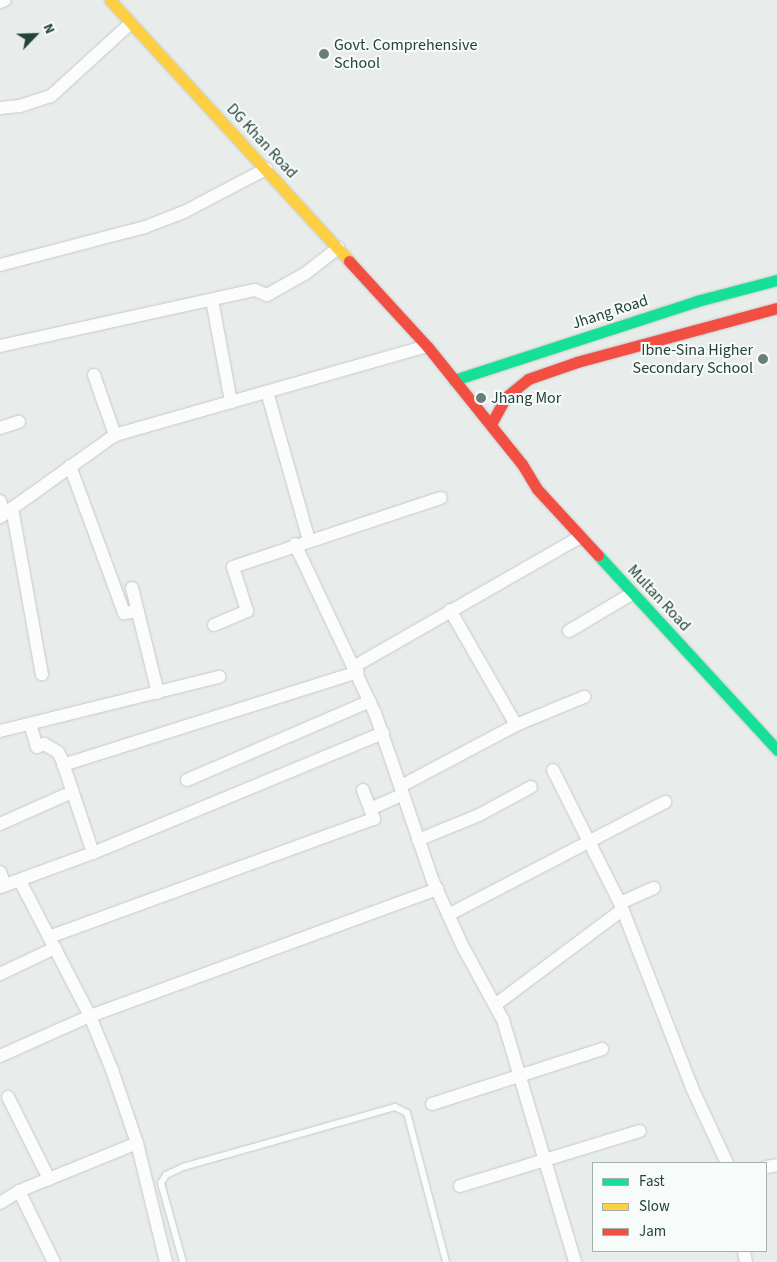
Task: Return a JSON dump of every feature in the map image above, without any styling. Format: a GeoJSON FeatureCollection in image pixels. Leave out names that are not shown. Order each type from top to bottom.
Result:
{"type":"FeatureCollection","features":[{"type":"Feature","properties":{"kind":"main road","name":"DG Khan Road"},"geometry":{"type":"LineString","coordinates":[[110,0],[389,305]]}},
{"type":"Feature","properties":{"kind":"main road","name":"Jhang Road"},"geometry":{"type":"LineString","coordinates":[[454,380],[697,301],[777,280]]}},
{"type":"Feature","properties":{"kind":"main road","name":"Multan Road"},"geometry":{"type":"LineString","coordinates":[[389,305],[427,346],[491,424],[522,464],[536,488],[777,750]]}},
{"type":"Feature","properties":{"kind":"main road"},"geometry":{"type":"LineString","coordinates":[[491,424],[506,397],[528,380],[577,362],[777,308]]}},
{"type":"Feature","properties":{"kind":"main road","name":"Multan Road"},"geometry":{"type":"LineString","coordinates":[[522,464],[548,480]]}},
{"type":"Feature","properties":{"kind":"street"},"geometry":{"type":"LineString","coordinates":[[0,2],[5,0]]}},
{"type":"Feature","properties":{"kind":"street"},"geometry":{"type":"LineString","coordinates":[[0,108],[20,106],[51,96],[131,23]]}},
{"type":"Feature","properties":{"kind":"street"},"geometry":{"type":"LineString","coordinates":[[0,265],[145,227],[184,212],[266,169]]}},
{"type":"Feature","properties":{"kind":"street"},"geometry":{"type":"LineString","coordinates":[[0,346],[256,290],[267,295],[306,273],[338,248]]}},
{"type":"Feature","properties":{"kind":"street"},"geometry":{"type":"LineString","coordinates":[[212,300],[231,402]]}},
{"type":"Feature","properties":{"kind":"street"},"geometry":{"type":"LineString","coordinates":[[5,513],[115,435],[427,346]]}},
{"type":"Feature","properties":{"kind":"street"},"geometry":{"type":"LineString","coordinates":[[94,375],[115,435]]}},
{"type":"Feature","properties":{"kind":"street"},"geometry":{"type":"LineString","coordinates":[[267,392],[309,540]]}},
{"type":"Feature","properties":{"kind":"street"},"geometry":{"type":"LineString","coordinates":[[0,428],[19,422]]}},
{"type":"Feature","properties":{"kind":"street"},"geometry":{"type":"LineString","coordinates":[[70,466],[124,613],[138,611]]}},
{"type":"Feature","properties":{"kind":"street"},"geometry":{"type":"LineString","coordinates":[[214,625],[247,611],[233,567],[295,544],[354,529],[440,498]]}},
{"type":"Feature","properties":{"kind":"street"},"geometry":{"type":"LineString","coordinates":[[0,502],[5,513],[42,674]]}},
{"type":"Feature","properties":{"kind":"street"},"geometry":{"type":"LineString","coordinates":[[63,765],[357,669],[450,610],[580,537]]}},
{"type":"Feature","properties":{"kind":"street"},"geometry":{"type":"LineString","coordinates":[[295,544],[357,669],[383,733],[418,840],[448,915],[496,1005],[521,1075],[575,1262]]}},
{"type":"Feature","properties":{"kind":"street"},"geometry":{"type":"LineString","coordinates":[[132,588],[158,693]]}},
{"type":"Feature","properties":{"kind":"street"},"geometry":{"type":"LineString","coordinates":[[569,630],[633,593]]}},
{"type":"Feature","properties":{"kind":"street"},"geometry":{"type":"LineString","coordinates":[[450,610],[516,725]]}},
{"type":"Feature","properties":{"kind":"street"},"geometry":{"type":"LineString","coordinates":[[0,731],[219,677]]}},
{"type":"Feature","properties":{"kind":"street"},"geometry":{"type":"LineString","coordinates":[[370,809],[516,725],[584,697]]}},
{"type":"Feature","properties":{"kind":"street"},"geometry":{"type":"LineString","coordinates":[[187,780],[370,701]]}},
{"type":"Feature","properties":{"kind":"street"},"geometry":{"type":"LineString","coordinates":[[30,724],[37,747],[44,744],[58,752],[70,794],[93,854]]}},
{"type":"Feature","properties":{"kind":"street"},"geometry":{"type":"LineString","coordinates":[[0,872],[3,886],[20,882],[93,854],[383,733]]}},
{"type":"Feature","properties":{"kind":"street"},"geometry":{"type":"LineString","coordinates":[[553,770],[621,906],[692,1088],[727,1162]]}},
{"type":"Feature","properties":{"kind":"street"},"geometry":{"type":"LineString","coordinates":[[418,840],[479,815],[531,787]]}},
{"type":"Feature","properties":{"kind":"street"},"geometry":{"type":"LineString","coordinates":[[0,974],[52,943],[374,819],[363,790]]}},
{"type":"Feature","properties":{"kind":"street"},"geometry":{"type":"LineString","coordinates":[[0,824],[70,794]]}},
{"type":"Feature","properties":{"kind":"street"},"geometry":{"type":"LineString","coordinates":[[448,915],[664,802]]}},
{"type":"Feature","properties":{"kind":"street"},"geometry":{"type":"LineString","coordinates":[[20,882],[90,1016],[137,1143],[166,1262]]}},
{"type":"Feature","properties":{"kind":"street"},"geometry":{"type":"LineString","coordinates":[[496,1005],[621,906],[654,888]]}},
{"type":"Feature","properties":{"kind":"street"},"geometry":{"type":"LineString","coordinates":[[0,1056],[90,1016],[437,889]]}},
{"type":"Feature","properties":{"kind":"street"},"geometry":{"type":"LineString","coordinates":[[432,1104],[602,1049]]}},
{"type":"Feature","properties":{"kind":"street"},"geometry":{"type":"LineString","coordinates":[[8,1097],[48,1179]]}},
{"type":"Feature","properties":{"kind":"street"},"geometry":{"type":"LineString","coordinates":[[460,1186],[640,1131]]}},
{"type":"Feature","properties":{"kind":"street"},"geometry":{"type":"LineString","coordinates":[[0,1203],[19,1191],[137,1143]]}},
{"type":"Feature","properties":{"kind":"street"},"geometry":{"type":"LineString","coordinates":[[19,1191],[54,1262]]}},
{"type":"Feature","properties":{"kind":"lane"},"geometry":{"type":"LineString","coordinates":[[183,1262],[161,1183],[166,1175],[183,1167],[395,1107],[407,1113],[446,1262]]}},
{"type":"Feature","properties":{"kind":"traffic: fast"},"geometry":{"type":"LineString","coordinates":[[454,380],[697,301],[777,280]]}},
{"type":"Feature","properties":{"kind":"traffic: fast"},"geometry":{"type":"LineString","coordinates":[[598,555],[777,750]]}},
{"type":"Feature","properties":{"kind":"traffic: slow"},"geometry":{"type":"LineString","coordinates":[[110,0],[349,261]]}},
{"type":"Feature","properties":{"kind":"traffic: jam"},"geometry":{"type":"LineString","coordinates":[[349,261],[427,346],[522,464],[537,489],[598,555]]}},
{"type":"Feature","properties":{"kind":"traffic: jam"},"geometry":{"type":"LineString","coordinates":[[491,424],[506,397],[528,379],[577,362],[777,308]]}},
{"type":"Feature","properties":{"kind":"place","name":"Govt. Comprehensive School"},"geometry":{"type":"Point","coordinates":[324,54]}},
{"type":"Feature","properties":{"kind":"place","name":"Ibne-Sina Higher Secondary School"},"geometry":{"type":"Point","coordinates":[763,359]}},
{"type":"Feature","properties":{"kind":"place","name":"Jhang Mor"},"geometry":{"type":"Point","coordinates":[481,398]}}]}
